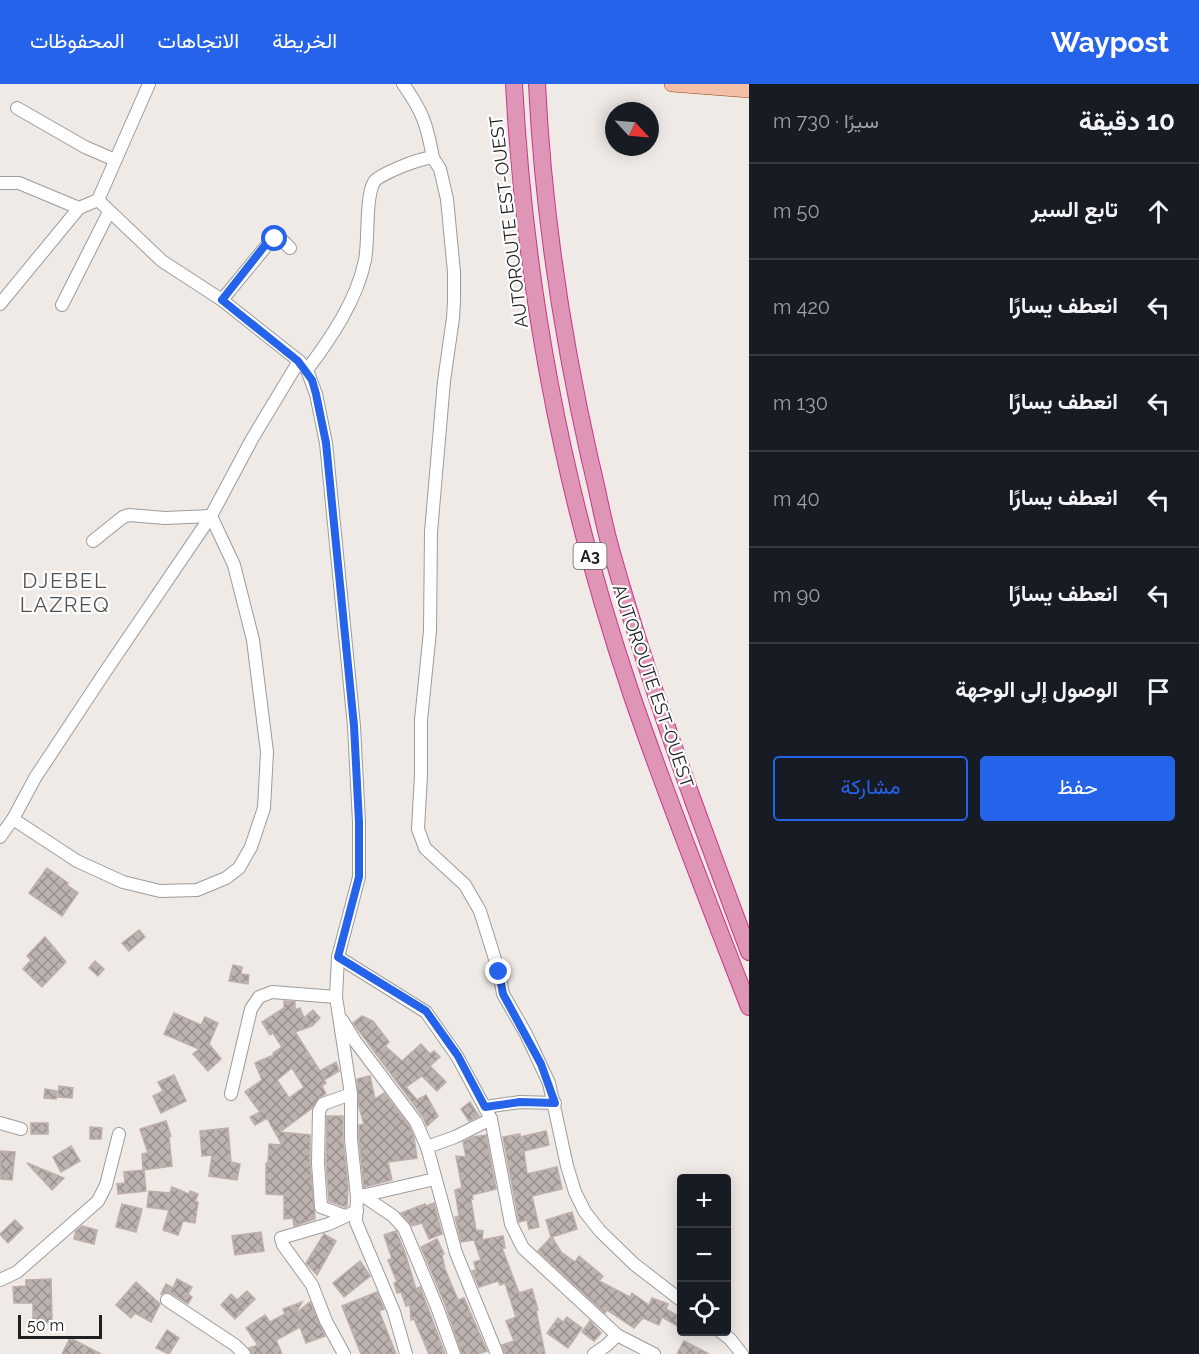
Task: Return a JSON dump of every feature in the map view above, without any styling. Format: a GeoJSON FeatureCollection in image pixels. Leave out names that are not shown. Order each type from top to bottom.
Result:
{"type":"FeatureCollection","features":[{"type":"Feature","properties":{"kind":"highway","name":"AUTOROUTE EST-OUEST"},"geometry":{"type":"LineString","coordinates":[[514,84],[531,279],[557,423],[590,554],[632,696],[749,1007]]}},
{"type":"Feature","properties":{"kind":"highway","name":"AUTOROUTE EST-OUEST"},"geometry":{"type":"LineString","coordinates":[[537,84],[540,147],[555,283],[581,419],[612,552],[669,731],[749,952]]}},
{"type":"Feature","properties":{"kind":"main road"},"geometry":{"type":"LineString","coordinates":[[672,84],[749,90]]}},
{"type":"Feature","properties":{"kind":"street"},"geometry":{"type":"LineString","coordinates":[[0,304],[79,208],[98,200],[149,84]]}},
{"type":"Feature","properties":{"kind":"street"},"geometry":{"type":"LineString","coordinates":[[403,84],[419,107],[427,126],[433,158],[440,169],[447,199],[454,272],[453,309],[444,381],[431,532],[430,631],[422,720],[418,829],[425,848],[465,885],[480,910],[499,972],[503,994],[541,1064],[555,1103],[567,1166],[575,1192],[585,1212],[600,1231],[634,1264],[677,1298]]}},
{"type":"Feature","properties":{"kind":"street"},"geometry":{"type":"LineString","coordinates":[[17,108],[85,147],[114,160]]}},
{"type":"Feature","properties":{"kind":"street"},"geometry":{"type":"LineString","coordinates":[[0,837],[35,778],[211,516],[252,439],[303,366],[328,341],[363,270],[366,256],[366,228],[374,182],[381,176],[421,158],[433,158]]}},
{"type":"Feature","properties":{"kind":"street"},"geometry":{"type":"LineString","coordinates":[[0,183],[19,183],[79,208]]}},
{"type":"Feature","properties":{"kind":"street"},"geometry":{"type":"LineString","coordinates":[[98,200],[162,261],[222,300],[303,366],[316,394],[326,443],[354,726],[360,867],[357,890],[338,957],[336,997],[351,1094],[351,1139],[359,1196],[351,1213],[316,1229],[281,1238],[312,1285],[326,1321],[344,1354]]}},
{"type":"Feature","properties":{"kind":"street"},"geometry":{"type":"LineString","coordinates":[[62,305],[109,212]]}},
{"type":"Feature","properties":{"kind":"street"},"geometry":{"type":"LineString","coordinates":[[222,300],[272,239],[282,240],[290,248]]}},
{"type":"Feature","properties":{"kind":"street"},"geometry":{"type":"LineString","coordinates":[[93,542],[123,517],[129,515],[165,518],[211,516]]}},
{"type":"Feature","properties":{"kind":"street"},"geometry":{"type":"LineString","coordinates":[[12,819],[77,861],[123,882],[160,891],[196,890],[226,878],[239,868],[251,847],[264,808],[267,752],[253,640],[234,565],[211,516]]}},
{"type":"Feature","properties":{"kind":"street"},"geometry":{"type":"LineString","coordinates":[[338,957],[426,1011],[458,1056],[491,1119],[511,1224],[518,1241],[535,1260],[617,1335],[649,1353]]}},
{"type":"Feature","properties":{"kind":"street"},"geometry":{"type":"LineString","coordinates":[[231,1094],[251,1009],[259,997],[272,992],[336,997]]}},
{"type":"Feature","properties":{"kind":"street"},"geometry":{"type":"LineString","coordinates":[[339,1016],[416,1122],[427,1147],[456,1253],[497,1354]]}},
{"type":"Feature","properties":{"kind":"street"},"geometry":{"type":"LineString","coordinates":[[351,1094],[323,1104],[319,1111],[318,1163],[322,1208],[351,1213]]}},
{"type":"Feature","properties":{"kind":"street"},"geometry":{"type":"LineString","coordinates":[[485,1107],[520,1102],[555,1103]]}},
{"type":"Feature","properties":{"kind":"street"},"geometry":{"type":"LineString","coordinates":[[427,1147],[455,1137],[491,1119]]}},
{"type":"Feature","properties":{"kind":"street"},"geometry":{"type":"LineString","coordinates":[[0,1123],[21,1129]]}},
{"type":"Feature","properties":{"kind":"street"},"geometry":{"type":"LineString","coordinates":[[0,1280],[16,1272],[98,1201],[106,1185],[119,1134]]}},
{"type":"Feature","properties":{"kind":"street"},"geometry":{"type":"LineString","coordinates":[[359,1196],[435,1179]]}},
{"type":"Feature","properties":{"kind":"street"},"geometry":{"type":"LineString","coordinates":[[359,1196],[393,1216],[404,1228],[454,1354]]}},
{"type":"Feature","properties":{"kind":"street"},"geometry":{"type":"LineString","coordinates":[[351,1213],[394,1312],[406,1354]]}},
{"type":"Feature","properties":{"kind":"street"},"geometry":{"type":"LineString","coordinates":[[167,1300],[235,1345],[244,1354]]}},
{"type":"Feature","properties":{"kind":"street"},"geometry":{"type":"LineString","coordinates":[[594,1354],[617,1335]]}},
{"type":"Feature","properties":{"kind":"street"},"geometry":{"type":"LineString","coordinates":[[726,1336],[742,1354]]}},
{"type":"Feature","properties":{"kind":"building"},"geometry":{"type":"Polygon","coordinates":[[[47,868],[78,893],[62,916],[29,893],[47,868]]]}},
{"type":"Feature","properties":{"kind":"building"},"geometry":{"type":"Polygon","coordinates":[[[139,930],[145,937],[129,951],[122,943],[139,930]]]}},
{"type":"Feature","properties":{"kind":"building"},"geometry":{"type":"Polygon","coordinates":[[[45,937],[66,962],[42,987],[23,969],[31,960],[27,956],[45,937]]]}},
{"type":"Feature","properties":{"kind":"building"},"geometry":{"type":"Polygon","coordinates":[[[95,961],[104,969],[98,976],[89,968],[95,961]]]}},
{"type":"Feature","properties":{"kind":"building"},"geometry":{"type":"Polygon","coordinates":[[[233,965],[242,967],[241,974],[249,975],[248,984],[229,981],[233,965]]]}},
{"type":"Feature","properties":{"kind":"building"},"geometry":{"type":"Polygon","coordinates":[[[284,1001],[295,1002],[295,1010],[300,1008],[304,1018],[313,1010],[320,1018],[312,1026],[295,1032],[320,1071],[336,1062],[339,1071],[324,1080],[326,1083],[322,1086],[326,1094],[320,1097],[311,1109],[280,1132],[310,1135],[315,1219],[294,1226],[293,1218],[284,1219],[284,1195],[266,1194],[266,1163],[268,1163],[269,1144],[282,1145],[267,1118],[255,1125],[250,1117],[260,1112],[245,1092],[262,1080],[255,1063],[274,1055],[273,1053],[282,1047],[273,1033],[270,1035],[262,1022],[284,1008],[284,1001]],[[292,1068],[277,1080],[289,1098],[304,1087],[292,1068]]]}},
{"type":"Feature","properties":{"kind":"building"},"geometry":{"type":"Polygon","coordinates":[[[174,1013],[201,1025],[205,1017],[218,1023],[209,1044],[221,1059],[208,1071],[193,1054],[199,1049],[164,1034],[174,1013]]]}},
{"type":"Feature","properties":{"kind":"building"},"geometry":{"type":"Polygon","coordinates":[[[362,1016],[373,1021],[389,1042],[385,1046],[402,1061],[421,1044],[430,1054],[434,1051],[440,1057],[430,1066],[446,1082],[437,1091],[422,1076],[406,1087],[417,1100],[426,1095],[438,1116],[427,1126],[423,1117],[353,1023],[362,1016]]]}},
{"type":"Feature","properties":{"kind":"building"},"geometry":{"type":"Polygon","coordinates":[[[174,1075],[186,1101],[161,1113],[153,1096],[163,1091],[158,1082],[174,1075]]]}},
{"type":"Feature","properties":{"kind":"building"},"geometry":{"type":"Polygon","coordinates":[[[370,1076],[375,1099],[384,1093],[409,1126],[414,1137],[417,1158],[388,1162],[392,1180],[364,1187],[359,1125],[364,1124],[359,1107],[357,1079],[370,1076]]]}},
{"type":"Feature","properties":{"kind":"building"},"geometry":{"type":"Polygon","coordinates":[[[59,1086],[73,1088],[72,1098],[58,1097],[59,1086]]]}},
{"type":"Feature","properties":{"kind":"building"},"geometry":{"type":"Polygon","coordinates":[[[45,1089],[57,1091],[56,1099],[44,1098],[45,1089]]]}},
{"type":"Feature","properties":{"kind":"building"},"geometry":{"type":"Polygon","coordinates":[[[470,1102],[479,1116],[469,1121],[461,1109],[470,1102]]]}},
{"type":"Feature","properties":{"kind":"building"},"geometry":{"type":"Polygon","coordinates":[[[327,1116],[343,1116],[348,1186],[347,1207],[329,1201],[326,1163],[327,1116]]]}},
{"type":"Feature","properties":{"kind":"building"},"geometry":{"type":"Polygon","coordinates":[[[166,1121],[171,1136],[169,1137],[172,1166],[143,1170],[142,1154],[148,1153],[140,1129],[166,1121]]]}},
{"type":"Feature","properties":{"kind":"building"},"geometry":{"type":"Polygon","coordinates":[[[31,1123],[48,1123],[48,1134],[31,1134],[31,1123]]]}},
{"type":"Feature","properties":{"kind":"building"},"geometry":{"type":"Polygon","coordinates":[[[90,1127],[102,1128],[101,1139],[90,1139],[90,1127]]]}},
{"type":"Feature","properties":{"kind":"building"},"geometry":{"type":"Polygon","coordinates":[[[228,1128],[231,1162],[240,1164],[237,1180],[209,1176],[212,1155],[202,1156],[200,1131],[228,1128]]]}},
{"type":"Feature","properties":{"kind":"building"},"geometry":{"type":"Polygon","coordinates":[[[546,1131],[549,1145],[524,1151],[527,1174],[557,1167],[562,1189],[532,1196],[539,1227],[529,1229],[527,1220],[519,1222],[503,1137],[520,1134],[520,1137],[546,1131]]]}},
{"type":"Feature","properties":{"kind":"building"},"geometry":{"type":"Polygon","coordinates":[[[486,1135],[496,1189],[472,1195],[476,1230],[483,1231],[482,1240],[503,1236],[505,1248],[502,1248],[519,1293],[532,1289],[545,1354],[505,1354],[502,1345],[514,1341],[506,1321],[516,1317],[505,1283],[500,1285],[498,1281],[479,1287],[472,1271],[476,1270],[474,1262],[481,1260],[474,1240],[461,1242],[455,1217],[459,1216],[455,1190],[462,1188],[456,1156],[466,1157],[463,1142],[473,1137],[486,1135]]]}},
{"type":"Feature","properties":{"kind":"building"},"geometry":{"type":"Polygon","coordinates":[[[71,1146],[80,1161],[61,1172],[53,1157],[71,1146]]]}},
{"type":"Feature","properties":{"kind":"building"},"geometry":{"type":"Polygon","coordinates":[[[0,1151],[15,1152],[12,1180],[1,1179],[0,1151]]]}},
{"type":"Feature","properties":{"kind":"building"},"geometry":{"type":"Polygon","coordinates":[[[27,1163],[64,1178],[52,1190],[27,1163]]]}},
{"type":"Feature","properties":{"kind":"building"},"geometry":{"type":"Polygon","coordinates":[[[144,1170],[146,1191],[118,1194],[117,1184],[125,1183],[124,1172],[144,1170]]]}},
{"type":"Feature","properties":{"kind":"building"},"geometry":{"type":"Polygon","coordinates":[[[172,1187],[189,1194],[190,1191],[198,1194],[195,1202],[198,1202],[195,1223],[183,1221],[178,1235],[163,1230],[169,1210],[147,1207],[149,1191],[170,1193],[172,1187]]]}},
{"type":"Feature","properties":{"kind":"building"},"geometry":{"type":"Polygon","coordinates":[[[434,1203],[442,1234],[429,1239],[422,1223],[412,1226],[401,1213],[434,1203]]]}},
{"type":"Feature","properties":{"kind":"building"},"geometry":{"type":"Polygon","coordinates":[[[122,1204],[142,1209],[136,1232],[116,1227],[122,1204]]]}},
{"type":"Feature","properties":{"kind":"building"},"geometry":{"type":"Polygon","coordinates":[[[572,1212],[577,1229],[552,1237],[561,1252],[575,1262],[579,1256],[603,1276],[599,1281],[630,1297],[632,1293],[649,1305],[652,1298],[668,1304],[666,1309],[677,1316],[677,1326],[662,1317],[659,1325],[643,1318],[634,1328],[607,1310],[605,1313],[538,1251],[551,1237],[546,1220],[572,1212]]]}},
{"type":"Feature","properties":{"kind":"building"},"geometry":{"type":"Polygon","coordinates":[[[15,1220],[23,1228],[8,1243],[0,1234],[15,1220]]]}},
{"type":"Feature","properties":{"kind":"building"},"geometry":{"type":"Polygon","coordinates":[[[82,1226],[97,1230],[94,1244],[74,1239],[76,1231],[82,1226]]]}},
{"type":"Feature","properties":{"kind":"building"},"geometry":{"type":"Polygon","coordinates":[[[396,1231],[416,1289],[420,1287],[445,1354],[429,1354],[414,1319],[411,1320],[410,1305],[406,1306],[401,1292],[397,1293],[394,1283],[397,1282],[388,1260],[392,1259],[384,1235],[396,1231]]]}},
{"type":"Feature","properties":{"kind":"building"},"geometry":{"type":"Polygon","coordinates":[[[261,1232],[264,1251],[235,1255],[232,1236],[261,1232]]]}},
{"type":"Feature","properties":{"kind":"building"},"geometry":{"type":"Polygon","coordinates":[[[324,1234],[336,1241],[317,1275],[306,1263],[324,1234]]]}},
{"type":"Feature","properties":{"kind":"building"},"geometry":{"type":"Polygon","coordinates":[[[437,1239],[444,1254],[442,1255],[445,1269],[458,1300],[464,1298],[487,1351],[478,1354],[462,1354],[445,1304],[421,1247],[437,1239]]]}},
{"type":"Feature","properties":{"kind":"building"},"geometry":{"type":"Polygon","coordinates":[[[360,1261],[370,1276],[344,1297],[333,1283],[360,1261]]]}},
{"type":"Feature","properties":{"kind":"building"},"geometry":{"type":"Polygon","coordinates":[[[51,1279],[52,1323],[33,1322],[33,1303],[14,1303],[13,1287],[26,1286],[26,1280],[51,1279]]]}},
{"type":"Feature","properties":{"kind":"building"},"geometry":{"type":"Polygon","coordinates":[[[177,1279],[192,1287],[188,1294],[192,1297],[188,1304],[171,1293],[161,1294],[166,1284],[173,1288],[177,1279]]]}},
{"type":"Feature","properties":{"kind":"building"},"geometry":{"type":"Polygon","coordinates":[[[136,1282],[160,1304],[151,1322],[135,1313],[131,1318],[116,1305],[136,1282]]]}},
{"type":"Feature","properties":{"kind":"building"},"geometry":{"type":"Polygon","coordinates":[[[247,1291],[255,1299],[235,1319],[221,1305],[231,1294],[237,1300],[247,1291]]]}},
{"type":"Feature","properties":{"kind":"building"},"geometry":{"type":"Polygon","coordinates":[[[377,1292],[384,1309],[379,1311],[396,1354],[361,1354],[342,1306],[377,1292]]]}},
{"type":"Feature","properties":{"kind":"building"},"geometry":{"type":"Polygon","coordinates":[[[302,1302],[295,1314],[310,1302],[325,1336],[306,1343],[300,1327],[276,1340],[282,1354],[252,1354],[249,1348],[258,1345],[246,1328],[265,1315],[270,1322],[285,1314],[283,1309],[302,1302]]]}},
{"type":"Feature","properties":{"kind":"building"},"geometry":{"type":"Polygon","coordinates":[[[567,1317],[582,1328],[568,1348],[547,1333],[558,1318],[563,1322],[567,1317]]]}},
{"type":"Feature","properties":{"kind":"building"},"geometry":{"type":"Polygon","coordinates":[[[590,1321],[601,1333],[594,1341],[582,1332],[590,1321]]]}},
{"type":"Feature","properties":{"kind":"building"},"geometry":{"type":"Polygon","coordinates":[[[167,1330],[179,1338],[169,1354],[156,1348],[167,1330]]]}},
{"type":"Feature","properties":{"kind":"building"},"geometry":{"type":"Polygon","coordinates":[[[70,1338],[101,1354],[62,1354],[70,1338]]]}},
{"type":"Feature","properties":{"kind":"building"},"geometry":{"type":"Polygon","coordinates":[[[684,1341],[709,1354],[677,1354],[684,1341]]]}},
{"type":"Feature","properties":{"kind":"district","name":"DJEBEL LAZREQ"},"geometry":{"type":"Point","coordinates":[65,593]}},
{"type":"Feature","properties":{"kind":"route"},"geometry":{"type":"LineString","coordinates":[[275,239],[266,244],[222,300],[307,370],[316,394],[326,443],[354,726],[360,848],[357,890],[338,957],[426,1011],[458,1056],[485,1107],[520,1102],[555,1103],[541,1064],[503,994],[499,972]]}}]}
